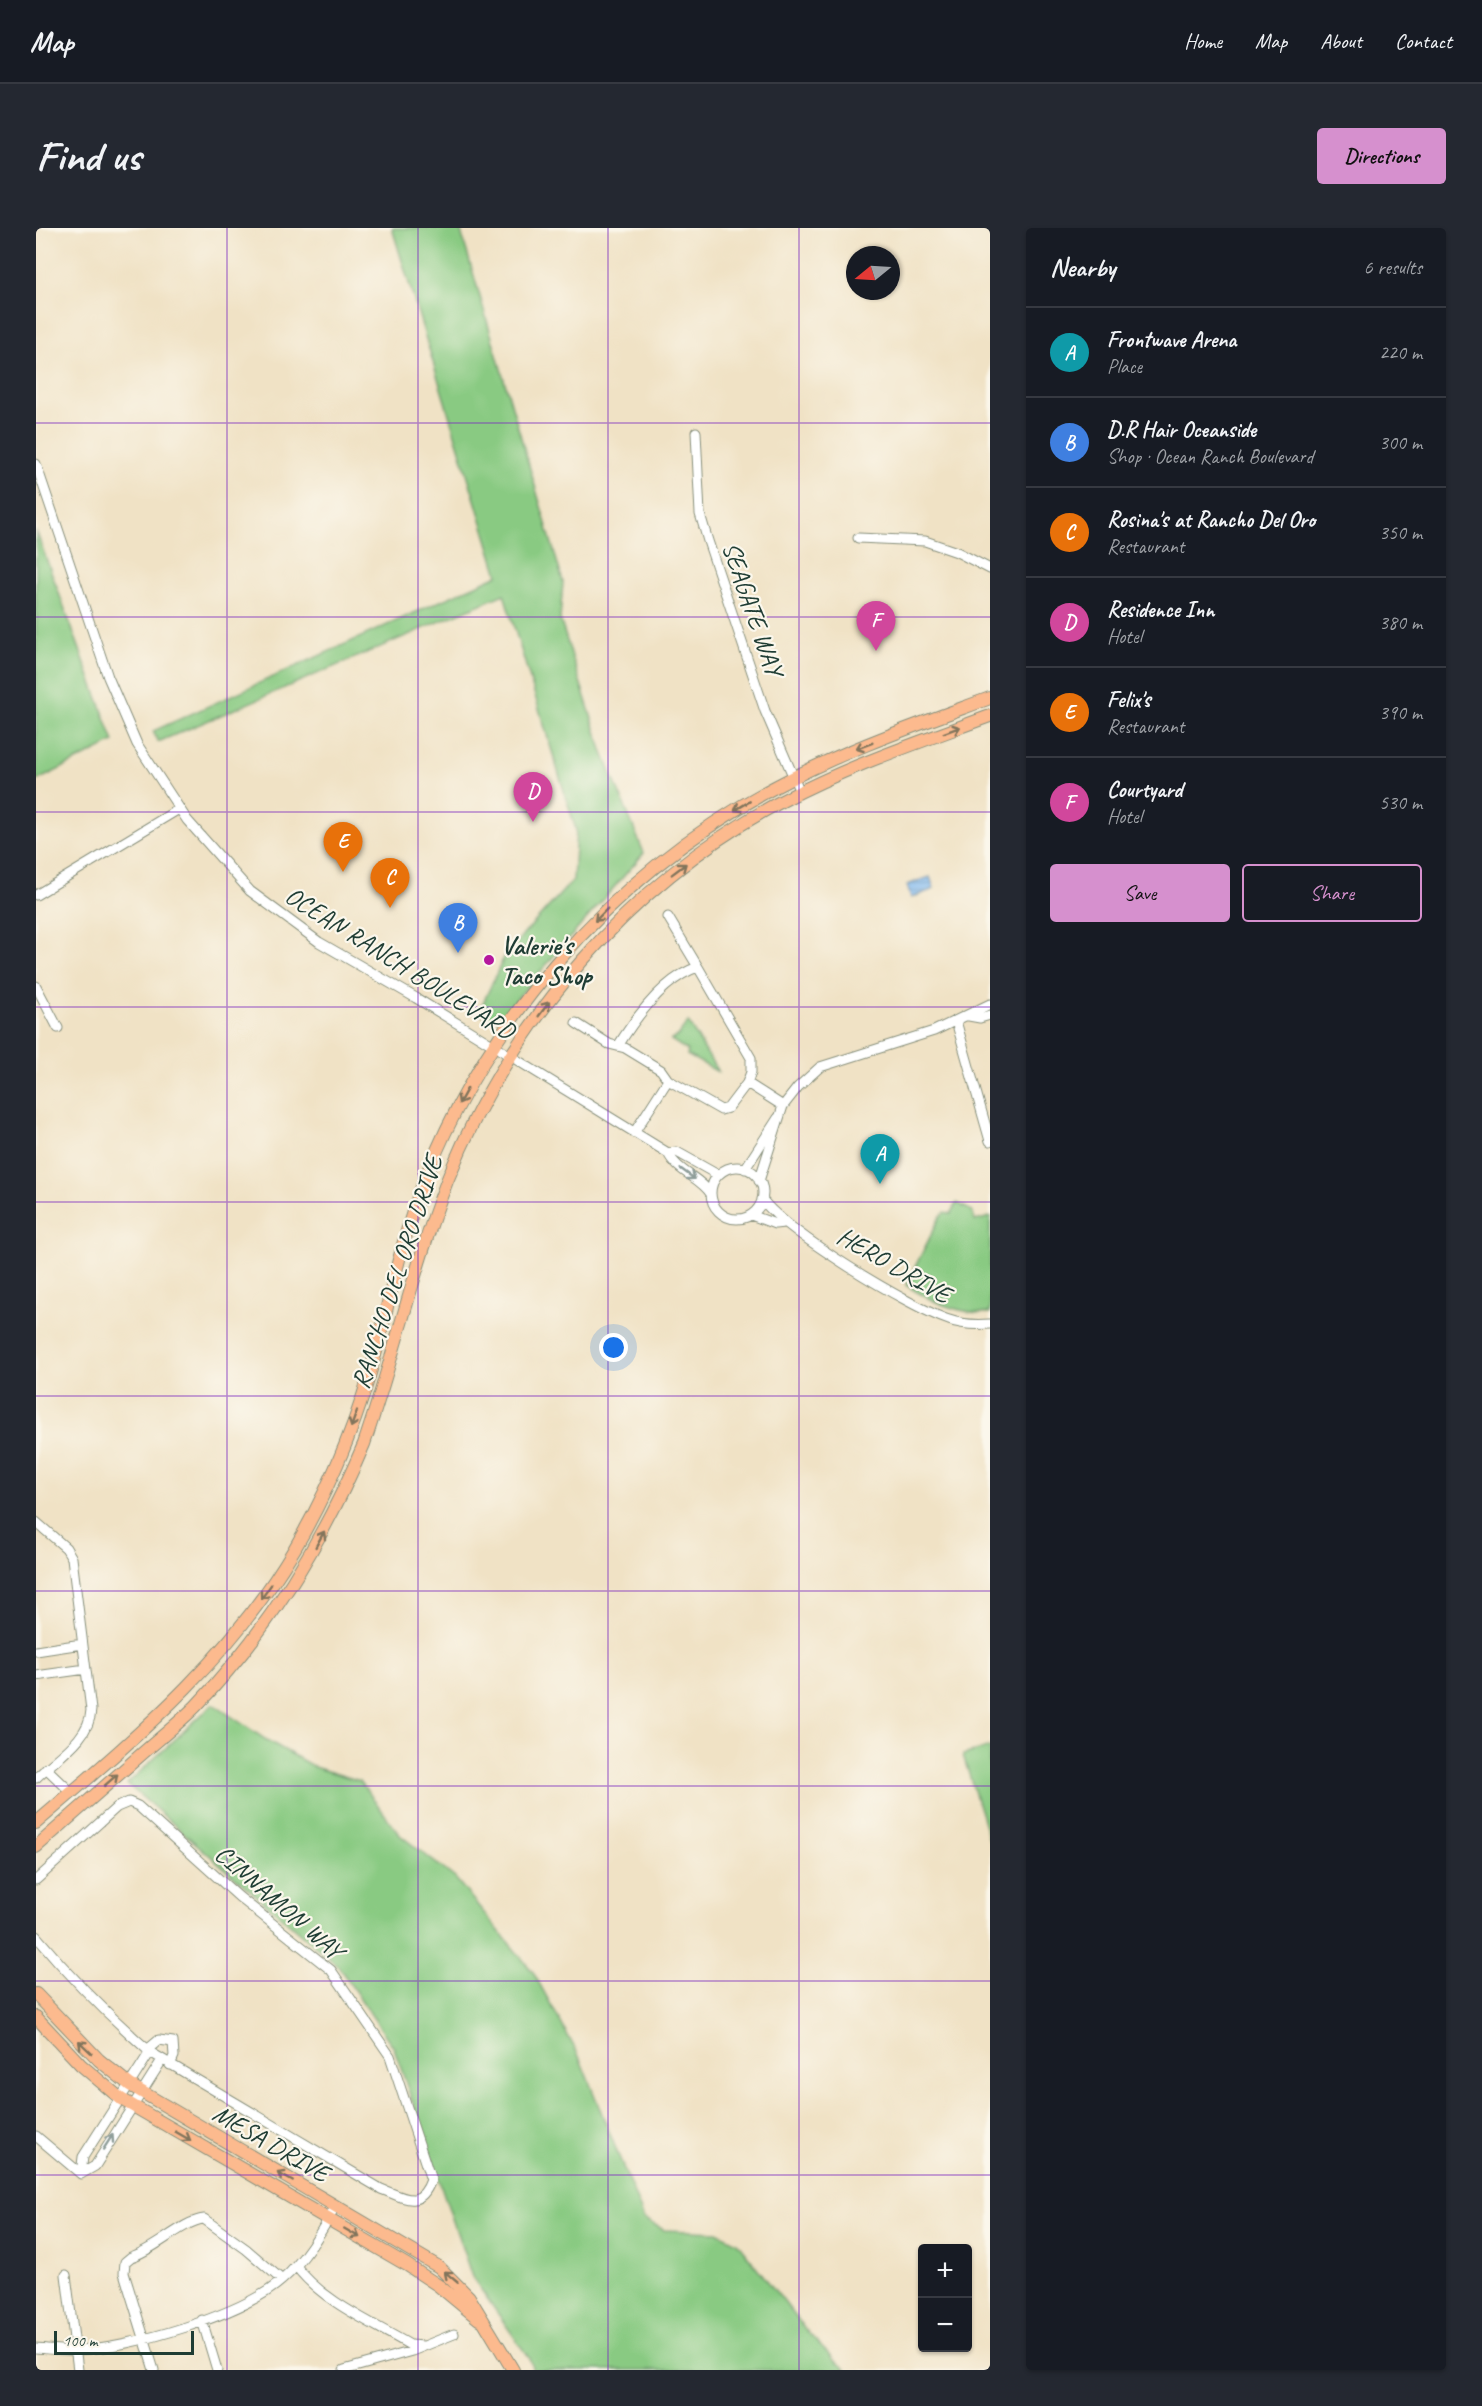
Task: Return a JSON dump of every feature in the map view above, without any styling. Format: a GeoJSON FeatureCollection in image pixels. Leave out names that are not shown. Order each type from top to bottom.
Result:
{"type":"FeatureCollection","features":[{"type":"Feature","properties":{"kind":"main road","name":"RANCHO DEL ORO DRIVE"},"geometry":{"type":"LineString","coordinates":[[36,1823],[192,1685],[215,1659],[265,1593],[312,1517],[340,1456],[364,1392],[400,1250],[425,1178],[460,1101],[494,1046],[551,969],[624,893],[720,819],[841,754],[990,698]]}},
{"type":"Feature","properties":{"kind":"main road","name":"RANCHO DEL ORO DRIVE"},"geometry":{"type":"LineString","coordinates":[[36,1847],[180,1721],[236,1663],[283,1599],[311,1554],[347,1484],[364,1444],[448,1178],[484,1105],[512,1057],[561,986],[621,919],[704,851],[800,792],[848,770],[990,716]]}},
{"type":"Feature","properties":{"kind":"main road"},"geometry":{"type":"LineString","coordinates":[[85,1803],[82,1798],[86,1789],[121,1750]]}},
{"type":"Feature","properties":{"kind":"main road"},"geometry":{"type":"LineString","coordinates":[[53,1832],[70,1806],[71,1792]]}},
{"type":"Feature","properties":{"kind":"main road","name":"MESA DRIVE"},"geometry":{"type":"LineString","coordinates":[[36,1994],[91,2053],[130,2085],[439,2267],[464,2290],[513,2370]]}},
{"type":"Feature","properties":{"kind":"main road","name":"MESA DRIVE"},"geometry":{"type":"LineString","coordinates":[[36,2017],[81,2066],[121,2099],[438,2286],[484,2324]]}},
{"type":"Feature","properties":{"kind":"street","name":"SEAGATE WAY"},"geometry":{"type":"LineString","coordinates":[[696,432],[700,514],[765,711],[800,792]]}},
{"type":"Feature","properties":{"kind":"street","name":"OCEAN RANCH BOULEVARD"},"geometry":{"type":"LineString","coordinates":[[36,464],[119,705],[148,764],[179,809],[250,891],[277,914],[319,942],[668,1153]]}},
{"type":"Feature","properties":{"kind":"street"},"geometry":{"type":"LineString","coordinates":[[858,538],[925,541],[957,552],[990,569]]}},
{"type":"Feature","properties":{"kind":"street"},"geometry":{"type":"LineString","coordinates":[[36,895],[179,809]]}},
{"type":"Feature","properties":{"kind":"street"},"geometry":{"type":"LineString","coordinates":[[576,1023],[609,1044],[618,1046],[661,1070],[668,1080],[721,1110],[728,1108],[747,1083],[751,1072],[751,1058],[668,917]]}},
{"type":"Feature","properties":{"kind":"street"},"geometry":{"type":"LineString","coordinates":[[618,1046],[632,1023],[678,976],[698,967]]}},
{"type":"Feature","properties":{"kind":"street"},"geometry":{"type":"LineString","coordinates":[[36,986],[58,1028]]}},
{"type":"Feature","properties":{"kind":"street"},"geometry":{"type":"LineString","coordinates":[[718,1175],[677,1152],[668,1153],[672,1162],[707,1188],[716,1208],[726,1217],[738,1219],[751,1215],[762,1199],[759,1182],[783,1106],[798,1087],[820,1068],[934,1031],[990,1004]]}},
{"type":"Feature","properties":{"kind":"street"},"geometry":{"type":"LineString","coordinates":[[969,1016],[980,1018],[990,1015]]}},
{"type":"Feature","properties":{"kind":"street"},"geometry":{"type":"LineString","coordinates":[[956,1021],[990,1141]]}},
{"type":"Feature","properties":{"kind":"street"},"geometry":{"type":"LineString","coordinates":[[634,1133],[668,1080]]}},
{"type":"Feature","properties":{"kind":"street"},"geometry":{"type":"LineString","coordinates":[[747,1083],[783,1106]]}},
{"type":"Feature","properties":{"kind":"street"},"geometry":{"type":"LineString","coordinates":[[745,1169],[780,1116]]}},
{"type":"Feature","properties":{"kind":"street"},"geometry":{"type":"LineString","coordinates":[[711,1194],[718,1175],[730,1168],[745,1169],[759,1182]]}},
{"type":"Feature","properties":{"kind":"street","name":"HERO DRIVE"},"geometry":{"type":"LineString","coordinates":[[762,1199],[784,1223],[918,1307],[951,1321],[975,1325],[990,1324]]}},
{"type":"Feature","properties":{"kind":"street","name":"HERO DRIVE"},"geometry":{"type":"LineString","coordinates":[[751,1215],[775,1224],[784,1223]]}},
{"type":"Feature","properties":{"kind":"street"},"geometry":{"type":"LineString","coordinates":[[36,1522],[66,1548],[72,1558],[91,1721],[85,1733],[36,1778]]}},
{"type":"Feature","properties":{"kind":"street"},"geometry":{"type":"LineString","coordinates":[[36,1651],[82,1644]]}},
{"type":"Feature","properties":{"kind":"street"},"geometry":{"type":"LineString","coordinates":[[36,1676],[86,1669]]}},
{"type":"Feature","properties":{"kind":"street"},"geometry":{"type":"LineString","coordinates":[[46,1768],[71,1792]]}},
{"type":"Feature","properties":{"kind":"street","name":"CINNAMON WAY"},"geometry":{"type":"LineString","coordinates":[[36,1880],[117,1806],[129,1802],[138,1806],[239,1897],[331,1970],[390,2056],[431,2180],[426,2194],[417,2200],[381,2189],[166,2063],[119,2028],[65,1971],[36,1936]]}},
{"type":"Feature","properties":{"kind":"street"},"geometry":{"type":"LineString","coordinates":[[159,2040],[173,2042],[174,2056],[142,2092],[96,2166],[81,2174],[83,2157],[130,2085],[148,2051],[159,2040]]}},
{"type":"Feature","properties":{"kind":"street"},"geometry":{"type":"LineString","coordinates":[[36,2136],[81,2174]]}},
{"type":"Feature","properties":{"kind":"street"},"geometry":{"type":"LineString","coordinates":[[36,2348],[76,2350],[110,2346],[232,2311],[282,2280],[296,2266],[336,2206]]}},
{"type":"Feature","properties":{"kind":"street"},"geometry":{"type":"LineString","coordinates":[[154,2370],[124,2273],[125,2262],[174,2235],[190,2222],[204,2219],[246,2249],[282,2280]]}},
{"type":"Feature","properties":{"kind":"street"},"geometry":{"type":"LineString","coordinates":[[296,2266],[303,2276],[333,2300],[410,2345],[423,2346]]}},
{"type":"Feature","properties":{"kind":"street"},"geometry":{"type":"LineString","coordinates":[[66,2275],[78,2370]]}},
{"type":"Feature","properties":{"kind":"street"},"geometry":{"type":"LineString","coordinates":[[202,2320],[218,2370]]}},
{"type":"Feature","properties":{"kind":"street"},"geometry":{"type":"LineString","coordinates":[[344,2370],[412,2352],[454,2334]]}},
{"type":"Feature","properties":{"kind":"green space"},"geometry":{"type":"Polygon","coordinates":[[[392,228],[460,228],[563,582],[560,619],[603,753],[644,853],[499,1019],[478,1014],[505,955],[573,880],[576,830],[504,594],[158,742],[153,731],[498,575],[392,228]]]}},
{"type":"Feature","properties":{"kind":"green space"},"geometry":{"type":"Polygon","coordinates":[[[36,531],[114,742],[36,781],[36,531]]]}},
{"type":"Feature","properties":{"kind":"green space"},"geometry":{"type":"Polygon","coordinates":[[[688,1022],[718,1072],[687,1055],[688,1051],[671,1040],[678,1036],[688,1022]]]}},
{"type":"Feature","properties":{"kind":"green space"},"geometry":{"type":"Polygon","coordinates":[[[957,1203],[972,1211],[975,1221],[990,1217],[990,1313],[978,1313],[946,1306],[906,1285],[940,1217],[945,1212],[951,1214],[957,1203]]]}},
{"type":"Feature","properties":{"kind":"green space"},"geometry":{"type":"Polygon","coordinates":[[[213,1704],[265,1739],[314,1767],[360,1781],[400,1835],[455,1878],[533,1972],[578,2054],[644,2219],[664,2230],[717,2232],[737,2242],[810,2335],[846,2370],[533,2370],[529,2358],[472,2277],[394,2048],[338,1966],[127,1784],[213,1704]]]}},
{"type":"Feature","properties":{"kind":"green space"},"geometry":{"type":"Polygon","coordinates":[[[990,1747],[990,1842],[963,1755],[990,1747]]]}},
{"type":"Feature","properties":{"kind":"water"},"geometry":{"type":"Polygon","coordinates":[[[930,877],[934,889],[911,898],[907,885],[930,877]]]}},
{"type":"Feature","properties":{"kind":"place","name":"Courtyard"},"geometry":{"type":"Point","coordinates":[876,651]}},
{"type":"Feature","properties":{"kind":"place","name":"Residence Inn"},"geometry":{"type":"Point","coordinates":[533,822]}},
{"type":"Feature","properties":{"kind":"place","name":"Felix's"},"geometry":{"type":"Point","coordinates":[343,872]}},
{"type":"Feature","properties":{"kind":"place","name":"Rosina's at Rancho Del Oro"},"geometry":{"type":"Point","coordinates":[390,908]}},
{"type":"Feature","properties":{"kind":"place","name":"D.R Hair Oceanside"},"geometry":{"type":"Point","coordinates":[458,953]}},
{"type":"Feature","properties":{"kind":"place","name":"Valerie's Taco Shop"},"geometry":{"type":"Point","coordinates":[489,960]}},
{"type":"Feature","properties":{"kind":"place","name":"Frontwave Arena"},"geometry":{"type":"Point","coordinates":[880,1184]}}]}
